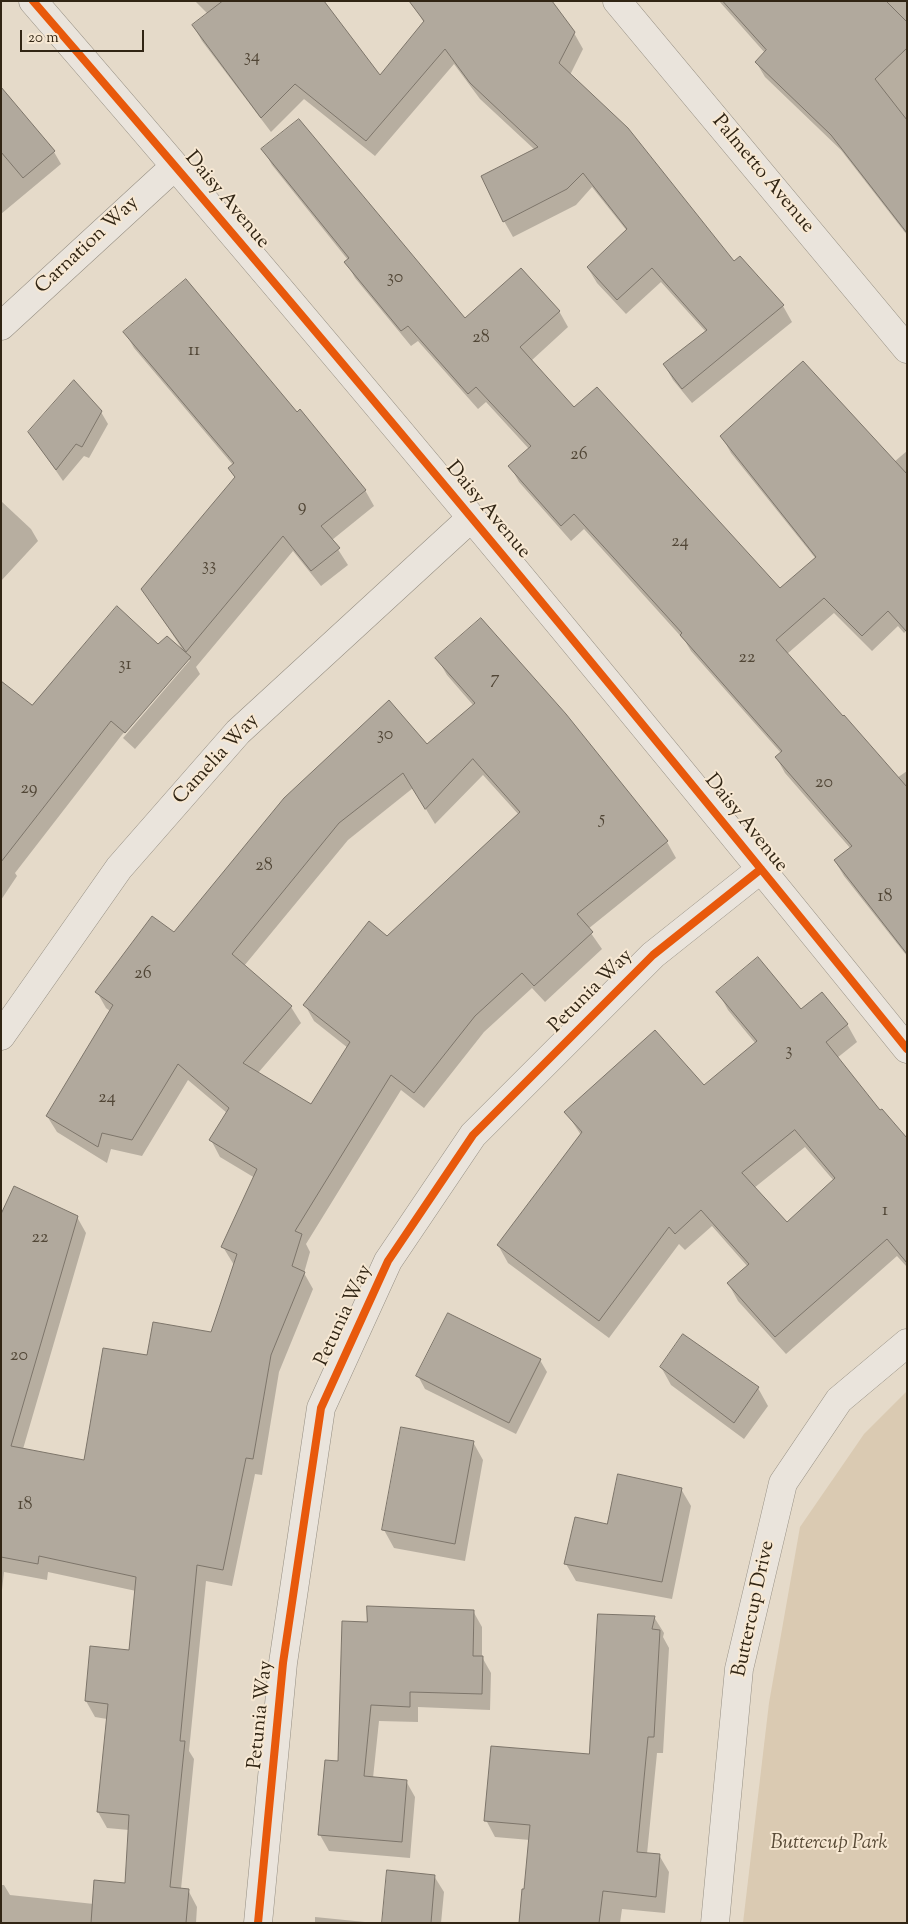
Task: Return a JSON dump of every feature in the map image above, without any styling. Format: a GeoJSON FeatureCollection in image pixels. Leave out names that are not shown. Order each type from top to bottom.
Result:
{"type":"FeatureCollection","features":[{"type":"Feature","properties":{"kind":"street","name":"Daisy Avenue"},"geometry":{"type":"LineString","coordinates":[[33,1],[175,166],[471,518],[907,1049]]}},
{"type":"Feature","properties":{"kind":"street","name":"Palmetto Avenue"},"geometry":{"type":"LineString","coordinates":[[617,1],[907,349]]}},
{"type":"Feature","properties":{"kind":"street","name":"Carnation Way"},"geometry":{"type":"LineString","coordinates":[[1,326],[175,166]]}},
{"type":"Feature","properties":{"kind":"street","name":"Camelia Way"},"geometry":{"type":"LineString","coordinates":[[1,1036],[119,868],[238,732],[471,518]]}},
{"type":"Feature","properties":{"kind":"street","name":"Petunia Way"},"geometry":{"type":"LineString","coordinates":[[258,1923],[283,1663],[321,1408],[388,1261],[473,1135],[653,955],[761,869]]}},
{"type":"Feature","properties":{"kind":"street","name":"Buttercup Drive"},"geometry":{"type":"LineString","coordinates":[[715,1923],[739,1669],[783,1483],[839,1400],[907,1343]]}},
{"type":"Feature","properties":{"kind":"green space","name":"Buttercup Park"},"geometry":{"type":"Polygon","coordinates":[[[907,1391],[907,1923],[743,1923],[769,1703],[800,1527],[864,1434],[907,1391]]]}},
{"type":"Feature","properties":{"kind":"building"},"geometry":{"type":"Polygon","coordinates":[[[223,1],[324,1],[380,75],[424,21],[409,1],[552,1],[575,32],[559,63],[628,128],[734,261],[740,256],[784,305],[682,389],[663,364],[707,330],[652,268],[617,300],[587,267],[627,229],[583,173],[567,189],[503,222],[481,176],[538,147],[470,83],[445,49],[366,141],[295,84],[261,118],[192,25],[223,1]]]}},
{"type":"Feature","properties":{"kind":"building"},"geometry":{"type":"Polygon","coordinates":[[[723,1],[886,1],[907,22],[907,48],[875,79],[907,120],[907,233],[831,135],[755,62],[766,50],[723,1]]]}},
{"type":"Feature","properties":{"kind":"building"},"geometry":{"type":"Polygon","coordinates":[[[1,87],[55,151],[23,178],[1,152],[1,87]]]}},
{"type":"Feature","properties":{"kind":"building"},"geometry":{"type":"Polygon","coordinates":[[[299,119],[465,318],[521,268],[560,311],[520,347],[574,407],[597,387],[780,588],[816,557],[720,436],[803,361],[907,474],[907,632],[888,611],[862,636],[824,598],[776,640],[907,787],[907,954],[834,860],[852,846],[775,757],[782,751],[680,635],[682,633],[574,514],[561,526],[508,466],[531,446],[476,387],[468,394],[408,326],[401,331],[344,262],[349,258],[261,149],[299,119]]]}},
{"type":"Feature","properties":{"kind":"building"},"geometry":{"type":"Polygon","coordinates":[[[186,279],[297,412],[300,409],[366,490],[321,526],[340,548],[311,571],[283,536],[186,652],[141,589],[235,477],[228,468],[234,463],[123,332],[186,279]]]}},
{"type":"Feature","properties":{"kind":"building"},"geometry":{"type":"Polygon","coordinates":[[[74,380],[102,411],[82,447],[76,444],[56,470],[28,432],[74,380]]]}},
{"type":"Feature","properties":{"kind":"building"},"geometry":{"type":"Polygon","coordinates":[[[117,606],[158,644],[167,636],[191,657],[125,733],[111,721],[1,862],[1,681],[32,705],[117,606]]]}},
{"type":"Feature","properties":{"kind":"building"},"geometry":{"type":"Polygon","coordinates":[[[481,618],[566,714],[668,841],[577,914],[593,932],[534,986],[522,973],[475,1016],[414,1093],[391,1075],[295,1231],[302,1234],[292,1266],[305,1272],[271,1355],[253,1459],[246,1458],[223,1570],[197,1565],[180,1741],[185,1741],[170,1887],[189,1889],[186,1923],[91,1923],[94,1880],[125,1883],[129,1815],[97,1812],[108,1704],[85,1701],[90,1646],[129,1650],[136,1577],[39,1556],[38,1564],[1,1557],[1,1214],[14,1186],[78,1216],[11,1446],[84,1460],[103,1348],[147,1355],[153,1322],[211,1332],[237,1254],[221,1247],[257,1169],[209,1140],[229,1108],[178,1064],[132,1140],[102,1133],[98,1147],[46,1116],[113,1005],[95,992],[152,916],[174,932],[284,798],[389,700],[427,744],[475,703],[435,658],[481,618]],[[473,759],[425,809],[403,773],[339,823],[232,954],[292,1006],[243,1063],[311,1104],[350,1042],[303,1005],[369,921],[387,936],[520,812],[473,759]]]}},
{"type":"Feature","properties":{"kind":"building"},"geometry":{"type":"Polygon","coordinates":[[[758,957],[801,1009],[822,992],[848,1024],[826,1042],[880,1110],[882,1109],[907,1138],[907,1263],[887,1239],[775,1337],[727,1283],[749,1264],[701,1210],[675,1234],[669,1227],[599,1321],[497,1245],[582,1132],[564,1112],[655,1030],[704,1085],[757,1041],[716,992],[758,957]],[[795,1130],[742,1173],[787,1222],[835,1178],[795,1130]]]}},
{"type":"Feature","properties":{"kind":"building"},"geometry":{"type":"Polygon","coordinates":[[[448,1313],[541,1359],[509,1423],[416,1376],[448,1313]]]}},
{"type":"Feature","properties":{"kind":"building"},"geometry":{"type":"Polygon","coordinates":[[[683,1334],[759,1387],[734,1423],[660,1367],[683,1334]]]}},
{"type":"Feature","properties":{"kind":"building"},"geometry":{"type":"Polygon","coordinates":[[[401,1427],[474,1441],[455,1544],[382,1530],[401,1427]]]}},
{"type":"Feature","properties":{"kind":"building"},"geometry":{"type":"Polygon","coordinates":[[[618,1474],[682,1488],[662,1582],[564,1564],[575,1517],[607,1524],[618,1474]]]}},
{"type":"Feature","properties":{"kind":"building"},"geometry":{"type":"Polygon","coordinates":[[[367,1606],[474,1610],[473,1656],[483,1656],[482,1694],[410,1692],[410,1707],[371,1705],[364,1776],[407,1780],[402,1842],[318,1835],[325,1760],[338,1761],[342,1621],[367,1622],[367,1606]]]}},
{"type":"Feature","properties":{"kind":"building"},"geometry":{"type":"Polygon","coordinates":[[[598,1614],[655,1616],[652,1629],[660,1630],[654,1737],[648,1737],[637,1852],[660,1854],[656,1897],[603,1891],[599,1923],[519,1923],[530,1825],[484,1821],[491,1746],[589,1754],[598,1614]]]}},
{"type":"Feature","properties":{"kind":"building"},"geometry":{"type":"Polygon","coordinates":[[[387,1870],[435,1875],[431,1923],[382,1923],[387,1870]]]}},
{"type":"Feature","properties":{"kind":"cycle path"},"geometry":{"type":"LineString","coordinates":[[33,1],[365,390],[692,784],[907,1049]]}},
{"type":"Feature","properties":{"kind":"cycle path"},"geometry":{"type":"LineString","coordinates":[[258,1923],[283,1663],[321,1408],[388,1261],[473,1135],[653,955],[761,869]]}}]}
